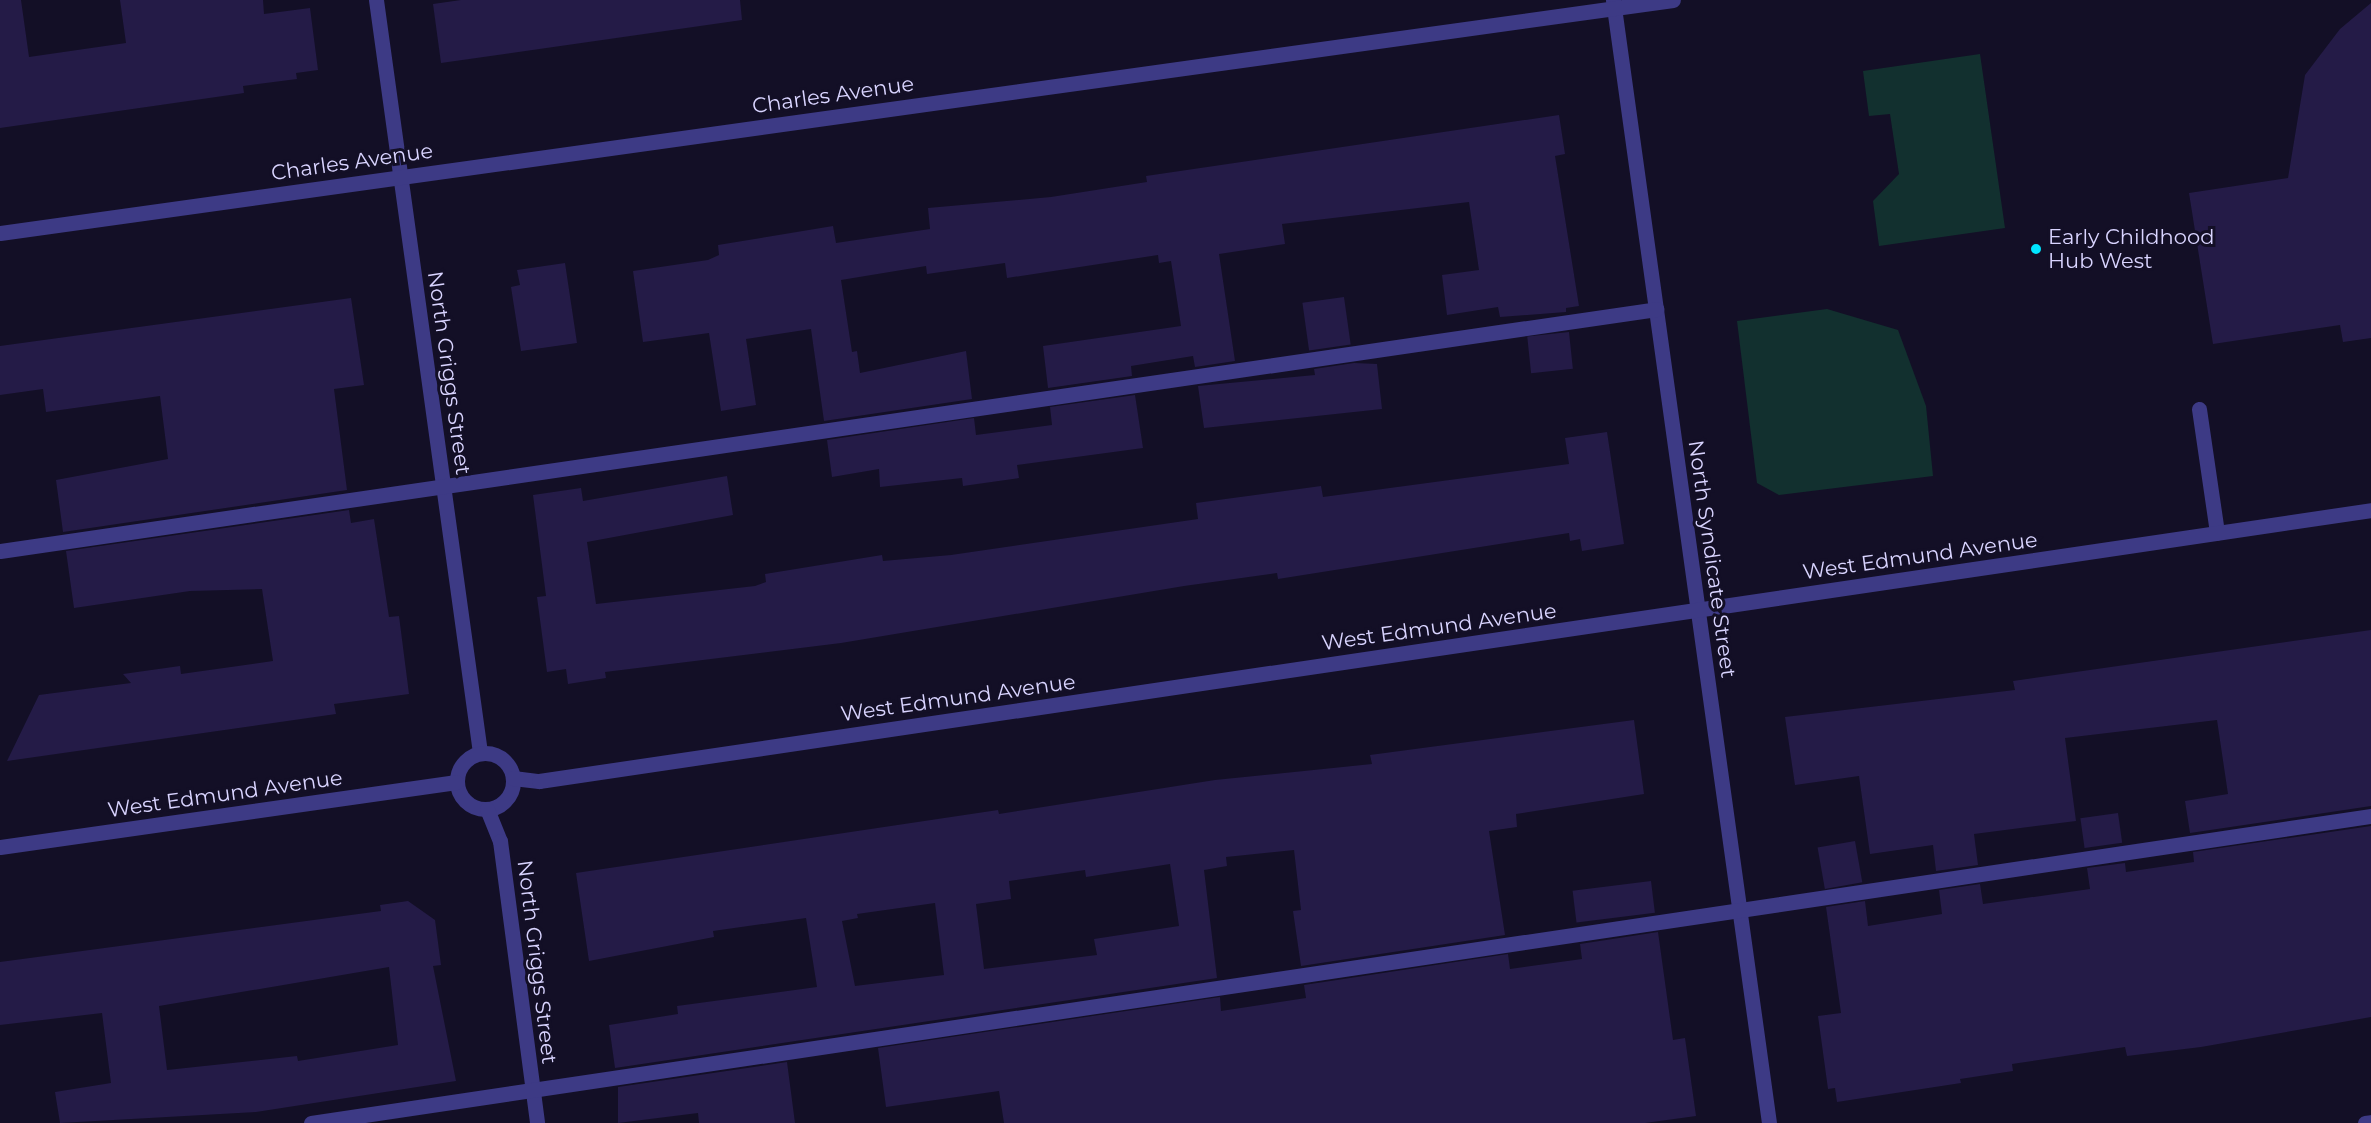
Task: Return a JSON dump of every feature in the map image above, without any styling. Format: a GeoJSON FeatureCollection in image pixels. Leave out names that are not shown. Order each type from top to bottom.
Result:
{"type":"FeatureCollection","features":[{"type":"Feature","properties":{"kind":"street","name":"North Griggs Street"},"geometry":{"type":"LineString","coordinates":[[376,0],[480,752]]}},
{"type":"Feature","properties":{"kind":"street","name":"Charles Avenue"},"geometry":{"type":"LineString","coordinates":[[0,233],[1614,5],[1673,0]]}},
{"type":"Feature","properties":{"kind":"street","name":"North Syndicate Street"},"geometry":{"type":"LineString","coordinates":[[1614,5],[1769,1123]]}},
{"type":"Feature","properties":{"kind":"street"},"geometry":{"type":"LineString","coordinates":[[0,551],[444,488],[1656,309]]}},
{"type":"Feature","properties":{"kind":"street"},"geometry":{"type":"LineString","coordinates":[[2199,409],[2217,533]]}},
{"type":"Feature","properties":{"kind":"street","name":"West Edmund Avenue"},"geometry":{"type":"LineString","coordinates":[[513,778],[538,781],[2371,510]]}},
{"type":"Feature","properties":{"kind":"street"},"geometry":{"type":"LineString","coordinates":[[480,752],[498,755],[513,778],[503,802],[487,809],[466,802],[456,782],[467,758],[480,752]]}},
{"type":"Feature","properties":{"kind":"street","name":"West Edmund Avenue"},"geometry":{"type":"LineString","coordinates":[[0,847],[456,782]]}},
{"type":"Feature","properties":{"kind":"street","name":"North Griggs Street"},"geometry":{"type":"LineString","coordinates":[[487,809],[500,841],[537,1123]]}},
{"type":"Feature","properties":{"kind":"street"},"geometry":{"type":"LineString","coordinates":[[311,1123],[533,1092],[1739,909],[2371,816]]}},
{"type":"Feature","properties":{"kind":"street"},"geometry":{"type":"LineString","coordinates":[[2365,1123],[2371,1122]]}},
{"type":"Feature","properties":{"kind":"green space"},"geometry":{"type":"Polygon","coordinates":[[[1980,54],[2005,228],[1879,246],[1873,201],[1899,174],[1890,114],[1869,116],[1863,71],[1980,54]]]}},
{"type":"Feature","properties":{"kind":"green space"},"geometry":{"type":"Polygon","coordinates":[[[1827,309],[1898,330],[1926,406],[1933,476],[1779,495],[1757,483],[1737,321],[1827,309]]]}},
{"type":"Feature","properties":{"kind":"building"},"geometry":{"type":"Polygon","coordinates":[[[0,0],[21,0],[29,57],[126,43],[120,0],[263,0],[264,14],[310,8],[318,70],[296,73],[297,79],[243,86],[244,93],[0,128],[0,0]]]}},
{"type":"Feature","properties":{"kind":"building"},"geometry":{"type":"Polygon","coordinates":[[[461,0],[740,0],[742,20],[441,63],[433,4],[461,0]]]}},
{"type":"Feature","properties":{"kind":"building","name":"Early Childhood Hub West"},"geometry":{"type":"Polygon","coordinates":[[[2371,3],[2371,338],[2343,342],[2340,325],[2213,344],[2189,193],[2288,178],[2305,75],[2340,29],[2371,3]]]}},
{"type":"Feature","properties":{"kind":"building"},"geometry":{"type":"Polygon","coordinates":[[[1559,115],[1565,154],[1555,156],[1579,306],[1566,308],[1566,312],[1500,317],[1498,307],[1447,315],[1442,275],[1479,270],[1469,202],[1282,224],[1285,244],[1219,254],[1235,361],[1195,367],[1193,356],[1131,366],[1132,376],[1048,388],[1043,346],[1181,326],[1171,261],[1159,263],[1158,255],[1007,278],[1005,263],[927,274],[926,266],[841,280],[852,352],[857,351],[860,373],[966,351],[972,399],[824,421],[811,329],[746,339],[756,405],[721,411],[709,333],[643,342],[633,271],[708,260],[719,255],[718,245],[833,226],[836,243],[930,229],[928,208],[1051,197],[1147,182],[1146,176],[1559,115]]]}},
{"type":"Feature","properties":{"kind":"building"},"geometry":{"type":"Polygon","coordinates":[[[565,263],[577,343],[521,351],[511,287],[520,285],[517,270],[565,263]]]}},
{"type":"Feature","properties":{"kind":"building"},"geometry":{"type":"Polygon","coordinates":[[[1344,297],[1351,345],[1309,350],[1302,303],[1344,297]]]}},
{"type":"Feature","properties":{"kind":"building"},"geometry":{"type":"Polygon","coordinates":[[[351,298],[364,385],[334,389],[347,490],[63,532],[56,480],[168,459],[160,396],[46,412],[43,389],[0,395],[0,346],[351,298]]]}},
{"type":"Feature","properties":{"kind":"building"},"geometry":{"type":"Polygon","coordinates":[[[1569,332],[1573,369],[1531,373],[1527,336],[1569,332]]]}},
{"type":"Feature","properties":{"kind":"building"},"geometry":{"type":"Polygon","coordinates":[[[1354,363],[1377,364],[1382,409],[1204,428],[1198,386],[1315,375],[1314,369],[1354,363]]]}},
{"type":"Feature","properties":{"kind":"building"},"geometry":{"type":"Polygon","coordinates":[[[1135,395],[1143,448],[1017,465],[1019,478],[963,486],[962,478],[880,487],[879,469],[832,477],[827,440],[974,418],[976,435],[1052,425],[1050,407],[1135,395]]]}},
{"type":"Feature","properties":{"kind":"building"},"geometry":{"type":"Polygon","coordinates":[[[1607,432],[1624,544],[1582,551],[1580,539],[1570,541],[1569,533],[1278,579],[1277,573],[1184,586],[841,643],[605,672],[606,678],[568,684],[566,669],[547,672],[537,597],[546,596],[533,495],[581,488],[583,501],[727,476],[733,515],[587,542],[596,604],[755,586],[766,582],[765,574],[882,555],[883,561],[951,555],[1198,519],[1196,503],[1321,486],[1323,497],[1569,464],[1565,438],[1607,432]]]}},
{"type":"Feature","properties":{"kind":"building"},"geometry":{"type":"Polygon","coordinates":[[[349,510],[351,523],[374,519],[389,617],[399,616],[409,694],[334,704],[336,714],[7,761],[39,695],[131,683],[123,674],[180,666],[181,674],[273,661],[262,589],[190,591],[74,608],[66,551],[349,510]]]}},
{"type":"Feature","properties":{"kind":"building"},"geometry":{"type":"Polygon","coordinates":[[[2371,630],[2371,806],[2190,833],[2185,801],[2228,794],[2217,720],[2065,738],[2076,821],[1974,834],[1978,865],[1936,871],[1933,845],[1870,854],[1859,776],[1795,785],[1785,717],[2015,690],[2013,681],[2371,630]]]}},
{"type":"Feature","properties":{"kind":"building"},"geometry":{"type":"Polygon","coordinates":[[[1634,720],[1644,794],[1516,814],[1517,827],[1489,831],[1505,935],[1301,966],[1293,911],[1301,910],[1294,850],[1226,857],[1227,866],[1204,870],[1217,978],[615,1068],[609,1025],[678,1014],[677,1006],[817,987],[806,918],[713,931],[714,937],[589,961],[576,873],[998,810],[999,814],[1215,780],[1372,764],[1370,755],[1634,720]],[[1170,864],[1086,877],[1085,870],[1009,881],[1011,899],[976,904],[984,969],[1097,955],[1094,939],[1179,926],[1170,864]],[[935,903],[857,914],[858,918],[842,921],[855,986],[944,975],[935,903]]]}},
{"type":"Feature","properties":{"kind":"building"},"geometry":{"type":"Polygon","coordinates":[[[2118,813],[2122,843],[2085,848],[2080,818],[2118,813]]]}},
{"type":"Feature","properties":{"kind":"building"},"geometry":{"type":"Polygon","coordinates":[[[2371,826],[2371,1017],[2201,1047],[2127,1056],[2125,1047],[2012,1064],[2013,1071],[1960,1079],[1961,1083],[1837,1102],[1835,1088],[1828,1089],[1818,1016],[1841,1013],[1826,907],[1865,901],[1868,926],[1942,914],[1939,890],[1980,884],[1983,904],[2090,889],[2087,868],[2125,863],[2126,872],[2194,862],[2193,852],[2371,826]]]}},
{"type":"Feature","properties":{"kind":"building"},"geometry":{"type":"Polygon","coordinates":[[[1855,841],[1862,882],[1825,889],[1818,848],[1855,841]]]}},
{"type":"Feature","properties":{"kind":"building"},"geometry":{"type":"Polygon","coordinates":[[[1651,881],[1655,913],[1576,922],[1573,891],[1651,881]]]}},
{"type":"Feature","properties":{"kind":"building"},"geometry":{"type":"Polygon","coordinates":[[[408,901],[435,920],[441,965],[433,966],[456,1081],[256,1112],[60,1123],[55,1092],[111,1083],[102,1013],[0,1025],[0,962],[381,911],[380,905],[408,901]],[[389,967],[159,1006],[167,1070],[297,1056],[298,1061],[398,1045],[389,967]]]}},
{"type":"Feature","properties":{"kind":"building"},"geometry":{"type":"Polygon","coordinates":[[[1658,932],[1673,1040],[1685,1038],[1696,1116],[1645,1123],[1004,1123],[999,1091],[886,1107],[878,1048],[1220,997],[1221,1011],[1306,998],[1304,985],[1508,954],[1510,969],[1582,959],[1580,944],[1658,932]]]}},
{"type":"Feature","properties":{"kind":"building"},"geometry":{"type":"Polygon","coordinates":[[[787,1062],[795,1123],[699,1123],[698,1113],[618,1123],[618,1087],[787,1062]]]}},
{"type":"Feature","properties":{"kind":"place","name":"Early Childhood Hub West"},"geometry":{"type":"Point","coordinates":[2036,249]}}]}
